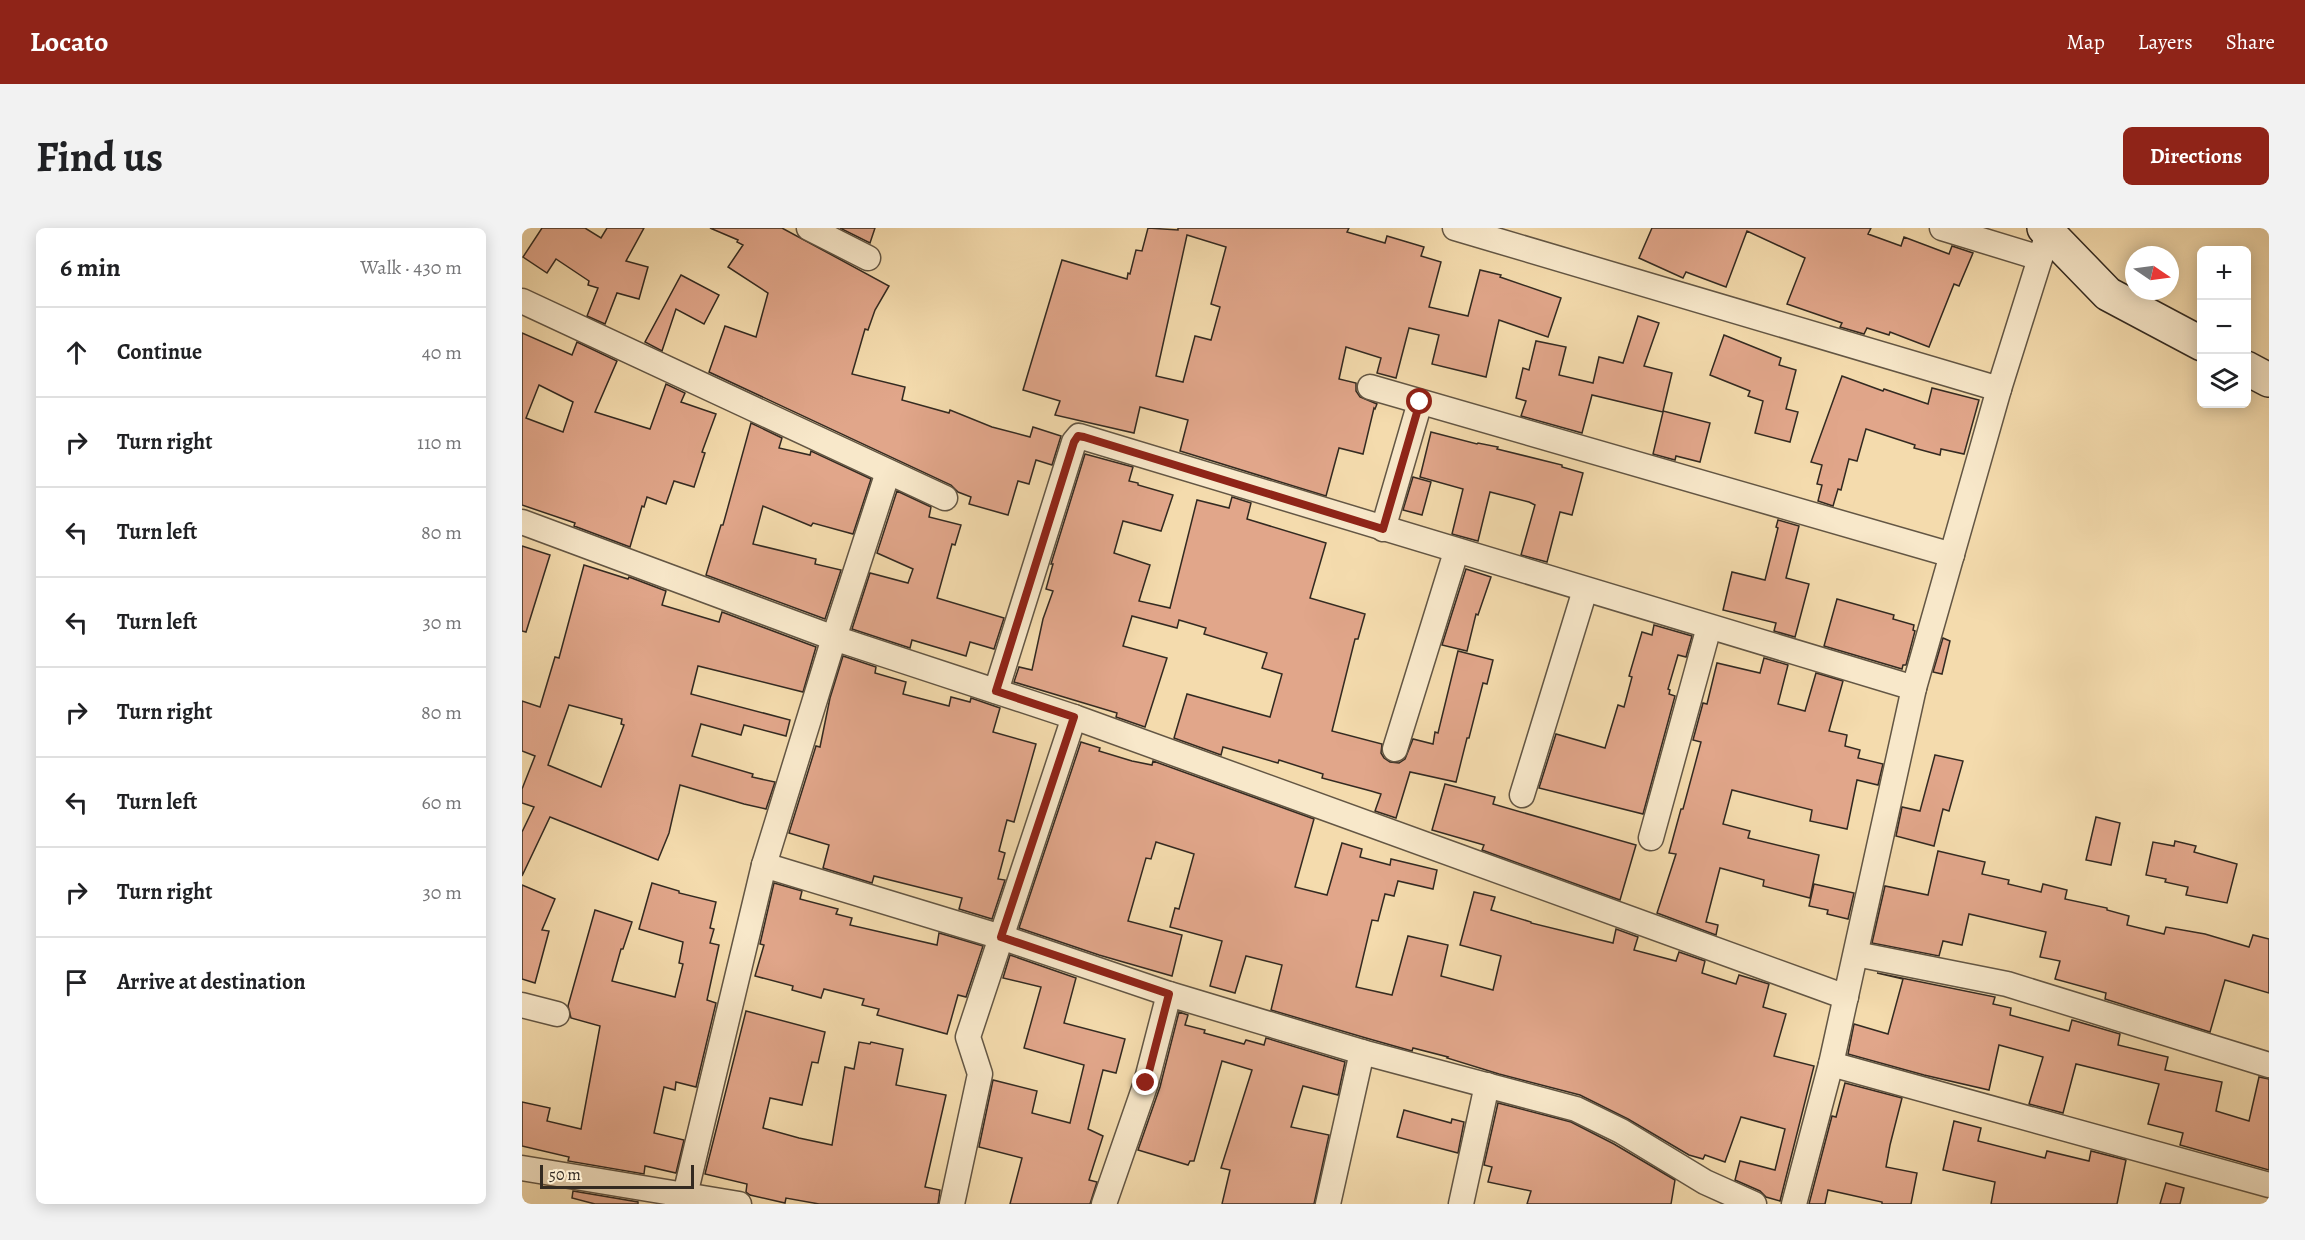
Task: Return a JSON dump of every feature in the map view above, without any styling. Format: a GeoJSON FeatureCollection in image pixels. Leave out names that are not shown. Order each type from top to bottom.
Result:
{"type":"FeatureCollection","features":[{"type":"Feature","properties":{"kind":"street"},"geometry":{"type":"LineString","coordinates":[[810,228],[868,258]]}},
{"type":"Feature","properties":{"kind":"street"},"geometry":{"type":"LineString","coordinates":[[1455,228],[2000,388]]}},
{"type":"Feature","properties":{"kind":"street"},"geometry":{"type":"LineString","coordinates":[[1942,228],[2044,240],[2108,294],[2197,341]]}},
{"type":"Feature","properties":{"kind":"street"},"geometry":{"type":"LineString","coordinates":[[1794,1204],[1831,1064],[1914,688],[2044,240]]}},
{"type":"Feature","properties":{"kind":"street"},"geometry":{"type":"LineString","coordinates":[[522,301],[945,498]]}},
{"type":"Feature","properties":{"kind":"street"},"geometry":{"type":"LineString","coordinates":[[2251,370],[2269,380]]}},
{"type":"Feature","properties":{"kind":"street"},"geometry":{"type":"LineString","coordinates":[[1370,387],[1952,555]]}},
{"type":"Feature","properties":{"kind":"street"},"geometry":{"type":"LineString","coordinates":[[1383,529],[1420,402]]}},
{"type":"Feature","properties":{"kind":"street"},"geometry":{"type":"LineString","coordinates":[[996,691],[1074,442],[1078,436],[1456,552],[1914,688]]}},
{"type":"Feature","properties":{"kind":"street"},"geometry":{"type":"LineString","coordinates":[[685,1195],[764,865],[888,472]]}},
{"type":"Feature","properties":{"kind":"street"},"geometry":{"type":"LineString","coordinates":[[522,522],[834,638],[1074,717],[1846,997]]}},
{"type":"Feature","properties":{"kind":"street"},"geometry":{"type":"LineString","coordinates":[[1395,749],[1456,552]]}},
{"type":"Feature","properties":{"kind":"street"},"geometry":{"type":"LineString","coordinates":[[1522,795],[1586,590]]}},
{"type":"Feature","properties":{"kind":"street"},"geometry":{"type":"LineString","coordinates":[[1651,838],[1709,627]]}},
{"type":"Feature","properties":{"kind":"street"},"geometry":{"type":"LineString","coordinates":[[952,1204],[980,1074],[968,1037],[1074,717]]}},
{"type":"Feature","properties":{"kind":"street"},"geometry":{"type":"LineString","coordinates":[[764,865],[1001,937],[1169,994],[1362,1052],[1576,1109],[1621,1131],[1705,1182],[1754,1204]]}},
{"type":"Feature","properties":{"kind":"street"},"geometry":{"type":"LineString","coordinates":[[1856,954],[2007,984],[2269,1065]]}},
{"type":"Feature","properties":{"kind":"street"},"geometry":{"type":"LineString","coordinates":[[1104,1204],[1146,1083],[1169,994]]}},
{"type":"Feature","properties":{"kind":"street"},"geometry":{"type":"LineString","coordinates":[[522,1005],[557,1014]]}},
{"type":"Feature","properties":{"kind":"street"},"geometry":{"type":"LineString","coordinates":[[1328,1204],[1362,1052]]}},
{"type":"Feature","properties":{"kind":"street"},"geometry":{"type":"LineString","coordinates":[[1831,1064],[2269,1185]]}},
{"type":"Feature","properties":{"kind":"street"},"geometry":{"type":"LineString","coordinates":[[1461,1204],[1487,1085]]}},
{"type":"Feature","properties":{"kind":"street"},"geometry":{"type":"LineString","coordinates":[[522,1168],[740,1204]]}},
{"type":"Feature","properties":{"kind":"building"},"geometry":{"type":"Polygon","coordinates":[[[542,228],[585,228],[601,238],[607,228],[644,228],[626,261],[648,267],[639,299],[617,293],[605,324],[587,316],[598,288],[588,285],[589,281],[556,259],[547,273],[523,257],[542,228]]]}},
{"type":"Feature","properties":{"kind":"building"},"geometry":{"type":"Polygon","coordinates":[[[710,228],[782,228],[889,286],[875,310],[868,330],[865,329],[852,374],[905,387],[902,400],[949,413],[950,410],[992,427],[1030,437],[1033,427],[1061,436],[1052,465],[1036,460],[1029,484],[1018,481],[1008,515],[969,504],[971,497],[958,492],[951,485],[709,372],[725,326],[756,337],[768,293],[728,267],[743,245],[737,242],[738,240],[710,228]]]}},
{"type":"Feature","properties":{"kind":"building"},"geometry":{"type":"Polygon","coordinates":[[[840,228],[875,228],[870,243],[840,228]]]}},
{"type":"Feature","properties":{"kind":"building"},"geometry":{"type":"Polygon","coordinates":[[[1148,228],[1178,230],[1178,228],[1349,228],[1347,232],[1385,243],[1387,236],[1424,247],[1421,256],[1441,262],[1429,307],[1468,316],[1480,270],[1501,275],[1500,277],[1561,298],[1548,337],[1499,320],[1486,377],[1432,364],[1439,335],[1409,328],[1396,378],[1377,373],[1381,358],[1346,347],[1339,379],[1356,383],[1356,391],[1360,397],[1377,404],[1374,408],[1363,454],[1339,448],[1326,496],[1180,451],[1188,420],[1140,407],[1134,433],[1055,415],[1060,401],[1023,390],[1062,260],[1127,279],[1136,250],[1142,251],[1148,228]],[[1187,235],[1156,376],[1183,382],[1195,336],[1211,340],[1220,307],[1211,304],[1226,247],[1187,235]]]}},
{"type":"Feature","properties":{"kind":"building"},"geometry":{"type":"Polygon","coordinates":[[[1652,228],[1871,228],[1868,234],[1901,246],[1904,237],[1949,254],[1952,246],[1973,253],[1959,286],[1954,284],[1929,347],[1890,332],[1889,335],[1867,328],[1864,334],[1840,327],[1842,323],[1787,304],[1805,258],[1747,231],[1726,287],[1686,272],[1683,278],[1639,258],[1652,228]]]}},
{"type":"Feature","properties":{"kind":"building"},"geometry":{"type":"Polygon","coordinates":[[[681,275],[719,295],[704,324],[676,309],[662,351],[645,342],[681,275]]]}},
{"type":"Feature","properties":{"kind":"building"},"geometry":{"type":"Polygon","coordinates":[[[1638,316],[1659,323],[1644,366],[1672,373],[1663,411],[1710,423],[1700,462],[1676,456],[1675,460],[1653,454],[1663,412],[1592,395],[1582,433],[1521,416],[1526,401],[1516,398],[1523,368],[1529,370],[1536,341],[1566,347],[1559,375],[1593,383],[1599,357],[1623,363],[1638,316]]]}},
{"type":"Feature","properties":{"kind":"building"},"geometry":{"type":"Polygon","coordinates":[[[522,333],[572,355],[577,342],[617,361],[595,412],[650,429],[666,384],[685,393],[681,402],[716,414],[702,452],[705,453],[694,487],[674,481],[666,504],[647,497],[644,507],[642,506],[630,547],[574,526],[575,523],[522,505],[522,333]],[[539,385],[526,418],[563,432],[573,402],[539,385]]]}},
{"type":"Feature","properties":{"kind":"building"},"geometry":{"type":"Polygon","coordinates":[[[1724,335],[1781,358],[1779,365],[1796,370],[1786,409],[1798,412],[1790,442],[1755,433],[1763,401],[1748,396],[1750,391],[1710,375],[1724,335]]]}},
{"type":"Feature","properties":{"kind":"building"},"geometry":{"type":"Polygon","coordinates":[[[1842,376],[1928,404],[1932,388],[1979,400],[1964,454],[1941,449],[1940,455],[1914,448],[1915,445],[1866,429],[1857,461],[1849,459],[1841,490],[1838,489],[1833,506],[1818,501],[1822,485],[1817,484],[1822,465],[1811,462],[1842,376]]]}},
{"type":"Feature","properties":{"kind":"building"},"geometry":{"type":"Polygon","coordinates":[[[751,423],[782,438],[779,448],[810,455],[811,451],[871,479],[853,534],[813,523],[811,526],[763,506],[753,544],[816,559],[815,564],[841,570],[825,619],[706,575],[721,525],[723,525],[751,423]]]}},
{"type":"Feature","properties":{"kind":"building"},"geometry":{"type":"Polygon","coordinates":[[[1431,432],[1498,447],[1497,449],[1562,465],[1562,467],[1583,473],[1572,515],[1560,512],[1547,562],[1521,555],[1535,505],[1529,502],[1490,492],[1478,541],[1452,534],[1463,489],[1420,477],[1431,432]]]}},
{"type":"Feature","properties":{"kind":"building"},"geometry":{"type":"Polygon","coordinates":[[[1085,454],[1133,467],[1129,481],[1173,495],[1161,531],[1123,521],[1114,553],[1150,565],[1139,601],[1170,608],[1197,500],[1229,508],[1232,497],[1251,503],[1247,519],[1326,543],[1310,598],[1365,614],[1358,639],[1355,639],[1332,731],[1382,744],[1381,753],[1390,762],[1399,763],[1405,759],[1413,739],[1433,744],[1435,732],[1438,733],[1458,651],[1493,660],[1487,684],[1483,683],[1456,782],[1410,772],[1396,818],[1375,811],[1381,794],[1322,778],[1323,774],[1279,760],[1278,763],[1223,747],[1221,755],[1174,738],[1187,694],[1270,717],[1282,674],[1262,668],[1267,653],[1204,634],[1206,628],[1179,620],[1177,628],[1132,616],[1123,646],[1167,658],[1145,727],[1116,717],[1117,713],[1014,682],[1019,667],[1032,670],[1043,619],[1053,591],[1046,589],[1053,564],[1051,564],[1085,454]]]}},
{"type":"Feature","properties":{"kind":"building"},"geometry":{"type":"Polygon","coordinates":[[[1413,477],[1431,482],[1422,515],[1403,510],[1413,477]]]}},
{"type":"Feature","properties":{"kind":"building"},"geometry":{"type":"Polygon","coordinates":[[[897,491],[931,507],[929,517],[961,525],[955,545],[952,544],[937,598],[1004,618],[994,649],[970,642],[966,656],[912,640],[910,648],[852,629],[870,573],[908,583],[913,569],[877,553],[897,491]]]}},
{"type":"Feature","properties":{"kind":"building"},"geometry":{"type":"Polygon","coordinates":[[[1778,520],[1799,526],[1786,578],[1809,584],[1795,637],[1774,631],[1776,623],[1723,610],[1732,572],[1765,580],[1778,520]]]}},
{"type":"Feature","properties":{"kind":"building"},"geometry":{"type":"Polygon","coordinates":[[[522,546],[550,555],[526,632],[522,631],[522,546]]]}},
{"type":"Feature","properties":{"kind":"building"},"geometry":{"type":"Polygon","coordinates":[[[584,565],[628,579],[629,577],[666,591],[662,605],[719,622],[722,612],[816,647],[803,692],[698,666],[691,694],[790,720],[786,736],[744,725],[741,735],[701,724],[692,756],[753,774],[752,777],[775,782],[766,809],[680,785],[669,833],[658,860],[550,817],[522,876],[522,832],[534,807],[522,803],[522,789],[535,756],[522,751],[522,701],[540,707],[555,657],[559,658],[584,565]],[[569,705],[548,765],[601,787],[624,725],[621,724],[622,719],[569,705]]]}},
{"type":"Feature","properties":{"kind":"building"},"geometry":{"type":"Polygon","coordinates":[[[1466,569],[1491,577],[1478,615],[1476,614],[1467,651],[1442,645],[1466,569]]]}},
{"type":"Feature","properties":{"kind":"building"},"geometry":{"type":"Polygon","coordinates":[[[1837,599],[1894,615],[1893,619],[1914,625],[1913,630],[1915,631],[1906,665],[1903,665],[1902,669],[1824,646],[1837,599]]]}},
{"type":"Feature","properties":{"kind":"building"},"geometry":{"type":"Polygon","coordinates":[[[1654,625],[1692,636],[1686,657],[1678,655],[1668,689],[1669,694],[1675,696],[1643,814],[1539,788],[1556,734],[1605,748],[1618,705],[1624,707],[1632,677],[1629,676],[1642,632],[1652,635],[1654,625]]]}},
{"type":"Feature","properties":{"kind":"building"},"geometry":{"type":"Polygon","coordinates":[[[1943,638],[1950,641],[1942,674],[1933,672],[1943,638]]]}},
{"type":"Feature","properties":{"kind":"building"},"geometry":{"type":"Polygon","coordinates":[[[843,656],[876,667],[875,673],[906,682],[903,694],[949,706],[951,697],[970,702],[971,698],[1000,708],[993,732],[1036,744],[1014,822],[1007,820],[999,851],[1005,853],[998,879],[1005,880],[992,919],[959,909],[962,898],[874,876],[872,883],[823,868],[829,845],[789,833],[816,746],[820,747],[830,698],[843,656]]]}},
{"type":"Feature","properties":{"kind":"building"},"geometry":{"type":"Polygon","coordinates":[[[1764,658],[1788,665],[1778,704],[1805,711],[1816,673],[1843,681],[1829,731],[1847,735],[1845,746],[1860,750],[1858,758],[1883,764],[1878,785],[1857,780],[1847,829],[1810,821],[1812,810],[1732,790],[1723,824],[1750,831],[1748,838],[1819,855],[1810,898],[1763,886],[1764,880],[1720,868],[1706,922],[1718,925],[1716,935],[1657,913],[1676,854],[1669,853],[1701,742],[1693,740],[1703,703],[1707,704],[1717,663],[1760,673],[1764,658]]]}},
{"type":"Feature","properties":{"kind":"building"},"geometry":{"type":"Polygon","coordinates":[[[1081,742],[1100,748],[1099,751],[1132,761],[1152,765],[1153,761],[1314,819],[1295,887],[1327,895],[1342,843],[1362,849],[1360,857],[1390,865],[1391,859],[1437,870],[1433,889],[1398,881],[1394,896],[1385,894],[1378,921],[1372,920],[1356,987],[1392,995],[1408,936],[1448,945],[1441,976],[1493,990],[1501,956],[1460,945],[1474,892],[1495,897],[1491,910],[1531,923],[1613,943],[1616,929],[1638,937],[1634,950],[1676,961],[1679,952],[1705,961],[1702,973],[1736,984],[1739,975],[1769,984],[1763,1007],[1786,1014],[1774,1056],[1814,1066],[1780,1201],[1766,1197],[1760,1191],[1735,1180],[1740,1161],[1775,1170],[1785,1129],[1741,1117],[1725,1162],[1705,1155],[1703,1159],[1689,1155],[1628,1119],[1580,1095],[1499,1074],[1448,1057],[1413,1048],[1412,1051],[1271,1010],[1282,965],[1246,956],[1235,993],[1210,986],[1222,941],[1170,927],[1175,908],[1179,909],[1194,854],[1156,842],[1151,859],[1146,858],[1128,921],[1182,935],[1172,976],[1099,955],[1019,928],[1081,742]]]}},
{"type":"Feature","properties":{"kind":"building"},"geometry":{"type":"Polygon","coordinates":[[[1935,755],[1963,761],[1949,811],[1943,809],[1934,846],[1896,836],[1902,807],[1920,811],[1935,755]]]}},
{"type":"Feature","properties":{"kind":"building"},"geometry":{"type":"Polygon","coordinates":[[[1445,784],[1495,797],[1493,804],[1636,845],[1620,900],[1482,850],[1484,845],[1432,830],[1445,784]]]}},
{"type":"Feature","properties":{"kind":"building"},"geometry":{"type":"Polygon","coordinates":[[[2096,817],[2120,823],[2111,865],[2086,860],[2096,817]]]}},
{"type":"Feature","properties":{"kind":"building"},"geometry":{"type":"Polygon","coordinates":[[[2175,841],[2196,846],[2194,852],[2237,864],[2227,903],[2186,895],[2188,887],[2146,875],[2153,842],[2174,846],[2175,841]]]}},
{"type":"Feature","properties":{"kind":"building"},"geometry":{"type":"Polygon","coordinates":[[[1938,851],[1985,862],[1982,874],[2009,880],[2008,884],[2041,892],[2043,884],[2067,890],[2065,899],[2107,908],[2107,910],[2129,916],[2127,925],[2164,934],[2166,927],[2205,934],[2249,947],[2253,935],[2269,939],[2269,993],[2225,980],[2210,1032],[2105,999],[2106,993],[2055,979],[2060,961],[2040,957],[2046,932],[1969,914],[1962,945],[1943,941],[1939,956],[1872,943],[1885,886],[1928,895],[1938,851]]]}},
{"type":"Feature","properties":{"kind":"building"},"geometry":{"type":"Polygon","coordinates":[[[652,883],[679,891],[679,893],[716,902],[710,928],[714,929],[710,943],[719,945],[707,1000],[716,1003],[696,1087],[676,1082],[675,1090],[664,1087],[654,1133],[684,1140],[676,1173],[645,1166],[644,1174],[568,1161],[569,1157],[522,1146],[522,1102],[550,1108],[547,1121],[581,1129],[600,1026],[571,1018],[568,1006],[595,910],[632,922],[612,981],[675,997],[683,964],[679,963],[683,942],[639,929],[652,883]]]}},
{"type":"Feature","properties":{"kind":"building"},"geometry":{"type":"Polygon","coordinates":[[[774,883],[802,891],[800,899],[838,909],[836,914],[852,918],[850,925],[937,945],[939,933],[983,946],[966,997],[958,995],[947,1034],[877,1015],[879,1009],[862,1005],[864,999],[824,989],[821,998],[792,990],[793,986],[755,976],[764,945],[760,944],[774,883]]]}},
{"type":"Feature","properties":{"kind":"building"},"geometry":{"type":"Polygon","coordinates":[[[1814,884],[1854,893],[1848,919],[1827,914],[1828,910],[1809,906],[1814,884]]]}},
{"type":"Feature","properties":{"kind":"building"},"geometry":{"type":"Polygon","coordinates":[[[522,885],[555,899],[542,930],[549,931],[535,983],[522,979],[522,885]]]}},
{"type":"Feature","properties":{"kind":"building"},"geometry":{"type":"Polygon","coordinates":[[[1010,955],[1076,978],[1064,1023],[1125,1039],[1116,1073],[1103,1070],[1088,1129],[1103,1136],[1089,1180],[1097,1182],[1090,1204],[1010,1204],[1022,1158],[979,1147],[993,1080],[1037,1091],[1032,1113],[1070,1123],[1084,1065],[1024,1048],[1041,987],[1003,978],[1010,955]]]}},
{"type":"Feature","properties":{"kind":"building"},"geometry":{"type":"Polygon","coordinates":[[[1877,973],[1995,997],[1993,1004],[2011,1008],[2010,1015],[2069,1031],[2072,1020],[2120,1034],[2118,1045],[2168,1057],[2165,1070],[2222,1082],[2216,1111],[2249,1121],[2259,1077],[2269,1079],[2269,1170],[2180,1145],[2183,1133],[2148,1124],[2159,1084],[2076,1064],[2063,1113],[2029,1104],[2043,1057],[1999,1045],[1989,1090],[1848,1054],[1854,1024],[1888,1034],[1903,979],[1877,973]]]}},
{"type":"Feature","properties":{"kind":"building"},"geometry":{"type":"Polygon","coordinates":[[[746,1011],[825,1032],[818,1063],[812,1062],[802,1105],[770,1098],[763,1128],[799,1138],[832,1145],[845,1067],[854,1069],[859,1042],[870,1044],[871,1042],[903,1049],[896,1085],[946,1095],[925,1187],[940,1190],[938,1204],[819,1204],[786,1198],[785,1203],[750,1195],[746,1192],[747,1184],[705,1174],[746,1011]]]}},
{"type":"Feature","properties":{"kind":"building"},"geometry":{"type":"Polygon","coordinates":[[[1179,1012],[1188,1015],[1185,1025],[1205,1030],[1204,1033],[1244,1044],[1246,1040],[1264,1045],[1266,1038],[1345,1062],[1338,1095],[1303,1086],[1291,1127],[1329,1135],[1314,1204],[1222,1204],[1230,1170],[1221,1168],[1252,1070],[1222,1061],[1194,1161],[1190,1161],[1188,1165],[1138,1150],[1160,1087],[1179,1012]]]}},
{"type":"Feature","properties":{"kind":"building"},"geometry":{"type":"Polygon","coordinates":[[[1845,1083],[1902,1098],[1886,1167],[1917,1173],[1911,1204],[1882,1204],[1882,1202],[1828,1190],[1825,1204],[1809,1204],[1832,1116],[1836,1117],[1845,1083]]]}},
{"type":"Feature","properties":{"kind":"building"},"geometry":{"type":"Polygon","coordinates":[[[1498,1103],[1571,1122],[1614,1144],[1675,1180],[1671,1204],[1527,1204],[1531,1191],[1488,1182],[1492,1167],[1484,1165],[1498,1103]]]}},
{"type":"Feature","properties":{"kind":"building"},"geometry":{"type":"Polygon","coordinates":[[[1404,1110],[1451,1123],[1452,1119],[1464,1122],[1458,1153],[1397,1137],[1404,1110]]]}},
{"type":"Feature","properties":{"kind":"building"},"geometry":{"type":"Polygon","coordinates":[[[1954,1121],[1981,1128],[1978,1141],[2045,1158],[2047,1151],[2089,1161],[2091,1151],[2126,1160],[2117,1204],[1991,1204],[1995,1182],[1943,1170],[1954,1121]]]}},
{"type":"Feature","properties":{"kind":"building"},"geometry":{"type":"Polygon","coordinates":[[[2166,1183],[2184,1188],[2180,1204],[2160,1204],[2166,1183]]]}},
{"type":"Feature","properties":{"kind":"building"},"geometry":{"type":"Polygon","coordinates":[[[573,1191],[638,1202],[638,1204],[595,1204],[572,1198],[573,1191]]]}},
{"type":"Feature","properties":{"kind":"route"},"geometry":{"type":"LineString","coordinates":[[1146,1083],[1169,994],[1001,937],[1074,717],[996,691],[1074,442],[1078,436],[1084,437],[1383,529],[1420,402]]}}]}
